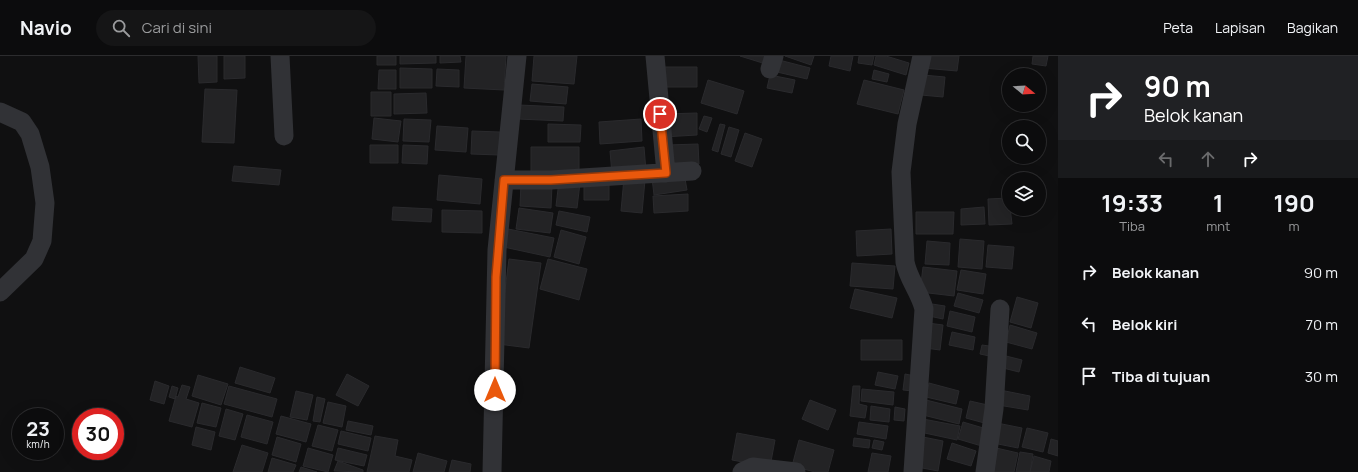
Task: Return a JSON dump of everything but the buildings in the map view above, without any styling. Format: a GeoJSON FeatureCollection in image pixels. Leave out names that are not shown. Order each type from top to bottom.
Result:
{"type":"FeatureCollection","features":[{"type":"Feature","properties":{"kind":"street"},"geometry":{"type":"LineString","coordinates":[[280,56],[284,136]]}},
{"type":"Feature","properties":{"kind":"street"},"geometry":{"type":"LineString","coordinates":[[492,472],[495,390],[496,277],[504,180],[517,56]]}},
{"type":"Feature","properties":{"kind":"street"},"geometry":{"type":"LineString","coordinates":[[655,56],[666,173]]}},
{"type":"Feature","properties":{"kind":"street"},"geometry":{"type":"LineString","coordinates":[[913,472],[924,309],[922,301],[906,270],[901,172],[907,124],[922,56]]}},
{"type":"Feature","properties":{"kind":"street"},"geometry":{"type":"LineString","coordinates":[[0,112],[22,122],[30,134],[40,167],[45,203],[42,241],[34,259],[0,292]]}},
{"type":"Feature","properties":{"kind":"street"},"geometry":{"type":"LineString","coordinates":[[504,180],[551,180],[692,171]]}},
{"type":"Feature","properties":{"kind":"street"},"geometry":{"type":"LineString","coordinates":[[985,472],[994,409],[1000,309]]}},
{"type":"Feature","properties":{"kind":"street"},"geometry":{"type":"LineString","coordinates":[[742,472],[753,467],[796,472]]}},
{"type":"Feature","properties":{"kind":"route"},"geometry":{"type":"LineString","coordinates":[[495,390],[495,291],[497,250],[504,180],[551,180],[666,173],[660,114]]}}]}
